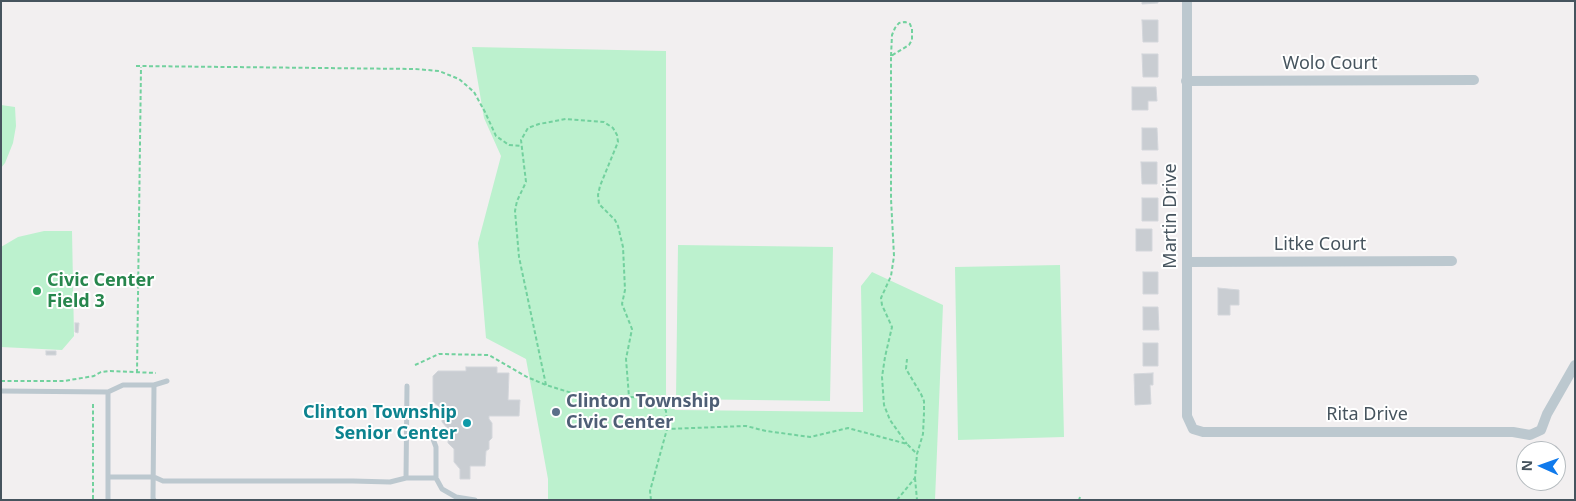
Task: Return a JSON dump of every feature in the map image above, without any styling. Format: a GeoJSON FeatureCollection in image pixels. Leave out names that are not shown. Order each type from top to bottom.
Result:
{"type":"FeatureCollection","features":[{"type":"Feature","properties":{"kind":"street","name":"Martin Drive"},"geometry":{"type":"LineString","coordinates":[[1187,1],[1187,416],[1193,429]]}},
{"type":"Feature","properties":{"kind":"street","name":"Wolo Court"},"geometry":{"type":"LineString","coordinates":[[1186,81],[1474,80]]}},
{"type":"Feature","properties":{"kind":"street","name":"Litke Court"},"geometry":{"type":"LineString","coordinates":[[1188,262],[1452,260]]}},
{"type":"Feature","properties":{"kind":"street","name":"Rita Drive"},"geometry":{"type":"LineString","coordinates":[[1193,429],[1203,432],[1513,432],[1530,435],[1541,430],[1547,414],[1575,365]]}},
{"type":"Feature","properties":{"kind":"lane"},"geometry":{"type":"LineString","coordinates":[[1,391],[108,392],[123,385],[154,385],[167,381]]}},
{"type":"Feature","properties":{"kind":"lane"},"geometry":{"type":"LineString","coordinates":[[154,385],[154,500]]}},
{"type":"Feature","properties":{"kind":"lane"},"geometry":{"type":"LineString","coordinates":[[406,478],[407,386]]}},
{"type":"Feature","properties":{"kind":"lane"},"geometry":{"type":"LineString","coordinates":[[108,392],[108,500]]}},
{"type":"Feature","properties":{"kind":"lane"},"geometry":{"type":"LineString","coordinates":[[406,433],[426,434],[433,439],[436,447],[436,478],[442,489],[456,497],[475,500]]}},
{"type":"Feature","properties":{"kind":"lane"},"geometry":{"type":"LineString","coordinates":[[108,477],[154,477],[163,481],[352,482],[390,482],[406,478],[436,478]]}},
{"type":"Feature","properties":{"kind":"path"},"geometry":{"type":"LineString","coordinates":[[891,56],[908,46],[912,40],[910,24],[905,22],[899,23],[894,28],[892,35],[891,56],[891,199],[894,256],[891,276],[881,298],[882,305],[892,327],[892,334],[885,357],[882,390],[884,405],[890,420],[907,444],[917,454]]}},
{"type":"Feature","properties":{"kind":"path"},"geometry":{"type":"LineString","coordinates":[[136,66],[415,69],[440,71],[459,79],[474,92],[486,112],[496,136],[509,145],[522,146]]}},
{"type":"Feature","properties":{"kind":"path"},"geometry":{"type":"LineString","coordinates":[[137,373],[141,67]]}},
{"type":"Feature","properties":{"kind":"path"},"geometry":{"type":"LineString","coordinates":[[546,385],[519,257],[515,212],[517,201],[526,182],[522,140],[528,128],[539,124],[566,119],[604,122],[613,128],[617,135],[616,149],[598,195],[599,204],[615,220],[624,247],[625,290],[622,304],[632,329],[626,359],[629,397]]}},
{"type":"Feature","properties":{"kind":"path"},"geometry":{"type":"LineString","coordinates":[[415,365],[439,354],[489,355],[546,385],[588,398],[629,397],[658,400],[666,411],[667,428],[650,491],[651,500]]}},
{"type":"Feature","properties":{"kind":"path"},"geometry":{"type":"LineString","coordinates":[[907,359],[906,369],[924,402],[923,434],[917,454],[915,478],[917,500]]}},
{"type":"Feature","properties":{"kind":"path"},"geometry":{"type":"LineString","coordinates":[[1,381],[64,381],[110,371],[156,373]]}},
{"type":"Feature","properties":{"kind":"path"},"geometry":{"type":"LineString","coordinates":[[94,376],[94,381]]}},
{"type":"Feature","properties":{"kind":"path"},"geometry":{"type":"LineString","coordinates":[[93,404],[93,500]]}},
{"type":"Feature","properties":{"kind":"path"},"geometry":{"type":"LineString","coordinates":[[667,428],[746,426],[766,431],[810,437],[848,428],[907,444]]}},
{"type":"Feature","properties":{"kind":"path"},"geometry":{"type":"LineString","coordinates":[[897,500],[915,478]]}},
{"type":"Feature","properties":{"kind":"green space"},"geometry":{"type":"Polygon","coordinates":[[[472,47],[666,51],[666,395],[675,410],[863,412],[861,286],[872,272],[943,305],[935,500],[548,500],[548,479],[526,359],[486,338],[478,243],[501,156],[484,118],[472,47]]]}},
{"type":"Feature","properties":{"kind":"green space"},"geometry":{"type":"Polygon","coordinates":[[[1,105],[15,107],[16,126],[13,143],[1,168],[1,105]]]}},
{"type":"Feature","properties":{"kind":"green space","name":"Civic Center Field 3"},"geometry":{"type":"Polygon","coordinates":[[[44,231],[72,231],[74,336],[62,350],[1,347],[1,247],[18,237],[44,231]]]}},
{"type":"Feature","properties":{"kind":"green space"},"geometry":{"type":"Polygon","coordinates":[[[678,245],[833,247],[830,401],[676,399],[678,245]]]}},
{"type":"Feature","properties":{"kind":"green space"},"geometry":{"type":"Polygon","coordinates":[[[1060,265],[1064,437],[958,440],[955,267],[1060,265]]]}},
{"type":"Feature","properties":{"kind":"building"},"geometry":{"type":"Polygon","coordinates":[[[1142,1],[1158,1],[1158,3],[1142,4],[1142,1]]]}},
{"type":"Feature","properties":{"kind":"building"},"geometry":{"type":"Polygon","coordinates":[[[1142,20],[1158,20],[1158,42],[1143,42],[1142,20]]]}},
{"type":"Feature","properties":{"kind":"building"},"geometry":{"type":"Polygon","coordinates":[[[1142,54],[1158,54],[1158,77],[1143,77],[1142,54]]]}},
{"type":"Feature","properties":{"kind":"building"},"geometry":{"type":"Polygon","coordinates":[[[1132,87],[1156,87],[1157,101],[1148,101],[1148,110],[1132,110],[1132,87]]]}},
{"type":"Feature","properties":{"kind":"building"},"geometry":{"type":"Polygon","coordinates":[[[1142,128],[1157,128],[1158,150],[1142,150],[1142,128]]]}},
{"type":"Feature","properties":{"kind":"building"},"geometry":{"type":"Polygon","coordinates":[[[1141,162],[1157,162],[1157,184],[1142,184],[1141,162]]]}},
{"type":"Feature","properties":{"kind":"building"},"geometry":{"type":"Polygon","coordinates":[[[1142,198],[1158,198],[1158,221],[1142,221],[1142,198]]]}},
{"type":"Feature","properties":{"kind":"building"},"geometry":{"type":"Polygon","coordinates":[[[1136,229],[1152,229],[1152,251],[1136,251],[1136,229]]]}},
{"type":"Feature","properties":{"kind":"building"},"geometry":{"type":"Polygon","coordinates":[[[1143,272],[1158,272],[1158,294],[1143,294],[1143,272]]]}},
{"type":"Feature","properties":{"kind":"building"},"geometry":{"type":"Polygon","coordinates":[[[1218,288],[1239,290],[1239,305],[1230,305],[1230,315],[1218,315],[1218,288]]]}},
{"type":"Feature","properties":{"kind":"building"},"geometry":{"type":"Polygon","coordinates":[[[1143,307],[1158,307],[1159,330],[1143,330],[1143,307]]]}},
{"type":"Feature","properties":{"kind":"building"},"geometry":{"type":"Polygon","coordinates":[[[75,323],[79,323],[78,333],[75,332],[75,323]]]}},
{"type":"Feature","properties":{"kind":"building"},"geometry":{"type":"Polygon","coordinates":[[[1143,343],[1158,343],[1158,366],[1143,366],[1143,343]]]}},
{"type":"Feature","properties":{"kind":"building"},"geometry":{"type":"Polygon","coordinates":[[[46,351],[56,351],[56,355],[46,355],[46,351]]]}},
{"type":"Feature","properties":{"kind":"building","name":"Clinton Township Senior Center"},"geometry":{"type":"Polygon","coordinates":[[[466,367],[497,367],[497,373],[509,373],[508,400],[520,400],[519,416],[489,416],[492,423],[492,438],[489,441],[489,449],[486,451],[485,466],[470,466],[470,479],[460,479],[460,469],[454,462],[454,449],[448,443],[448,429],[442,422],[442,409],[433,402],[433,376],[438,371],[466,371],[466,367]]]}},
{"type":"Feature","properties":{"kind":"building"},"geometry":{"type":"Polygon","coordinates":[[[1153,373],[1153,385],[1150,385],[1151,404],[1135,405],[1134,374],[1153,373]]]}},
{"type":"Feature","properties":{"kind":"place","name":"Civic Center Field 3"},"geometry":{"type":"Point","coordinates":[37,291]}},
{"type":"Feature","properties":{"kind":"place","name":"Clinton Township Civic Center"},"geometry":{"type":"Point","coordinates":[556,412]}},
{"type":"Feature","properties":{"kind":"place","name":"Clinton Township Senior Center"},"geometry":{"type":"Point","coordinates":[467,423]}}]}
